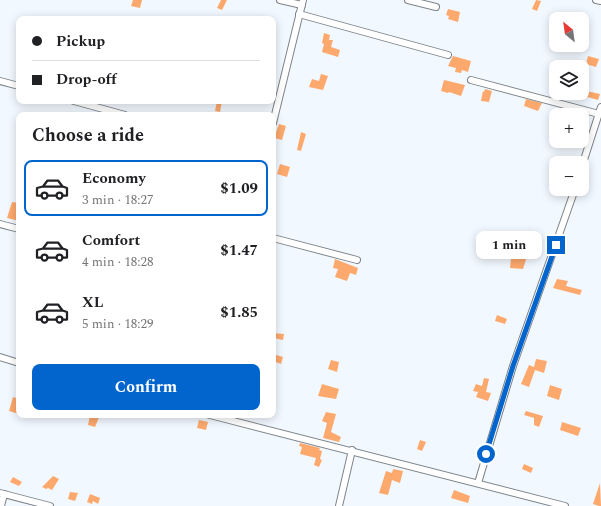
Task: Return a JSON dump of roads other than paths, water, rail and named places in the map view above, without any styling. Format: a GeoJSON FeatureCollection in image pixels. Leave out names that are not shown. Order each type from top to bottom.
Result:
{"type":"FeatureCollection","features":[{"type":"Feature","properties":{"kind":"street"},"geometry":{"type":"LineString","coordinates":[[276,112],[302,2],[280,0]]}},
{"type":"Feature","properties":{"kind":"street"},"geometry":{"type":"LineString","coordinates":[[408,0],[436,7]]}},
{"type":"Feature","properties":{"kind":"street"},"geometry":{"type":"LineString","coordinates":[[596,0],[601,1]]}},
{"type":"Feature","properties":{"kind":"street"},"geometry":{"type":"LineString","coordinates":[[299,14],[448,54]]}},
{"type":"Feature","properties":{"kind":"street"},"geometry":{"type":"LineString","coordinates":[[471,80],[600,111],[585,156]]}},
{"type":"Feature","properties":{"kind":"street"},"geometry":{"type":"LineString","coordinates":[[0,81],[16,85]]}},
{"type":"Feature","properties":{"kind":"street"},"geometry":{"type":"LineString","coordinates":[[85,104],[114,112]]}},
{"type":"Feature","properties":{"kind":"street"},"geometry":{"type":"LineString","coordinates":[[478,483],[513,366],[573,196]]}},
{"type":"Feature","properties":{"kind":"street"},"geometry":{"type":"LineString","coordinates":[[0,224],[16,228]]}},
{"type":"Feature","properties":{"kind":"street"},"geometry":{"type":"LineString","coordinates":[[276,239],[357,260]]}},
{"type":"Feature","properties":{"kind":"street"},"geometry":{"type":"LineString","coordinates":[[0,358],[16,362]]}},
{"type":"Feature","properties":{"kind":"street"},"geometry":{"type":"LineString","coordinates":[[222,418],[352,450],[565,506]]}},
{"type":"Feature","properties":{"kind":"street"},"geometry":{"type":"LineString","coordinates":[[340,506],[352,450]]}},
{"type":"Feature","properties":{"kind":"street"},"geometry":{"type":"LineString","coordinates":[[0,506],[2,494],[50,506]]}}]}
